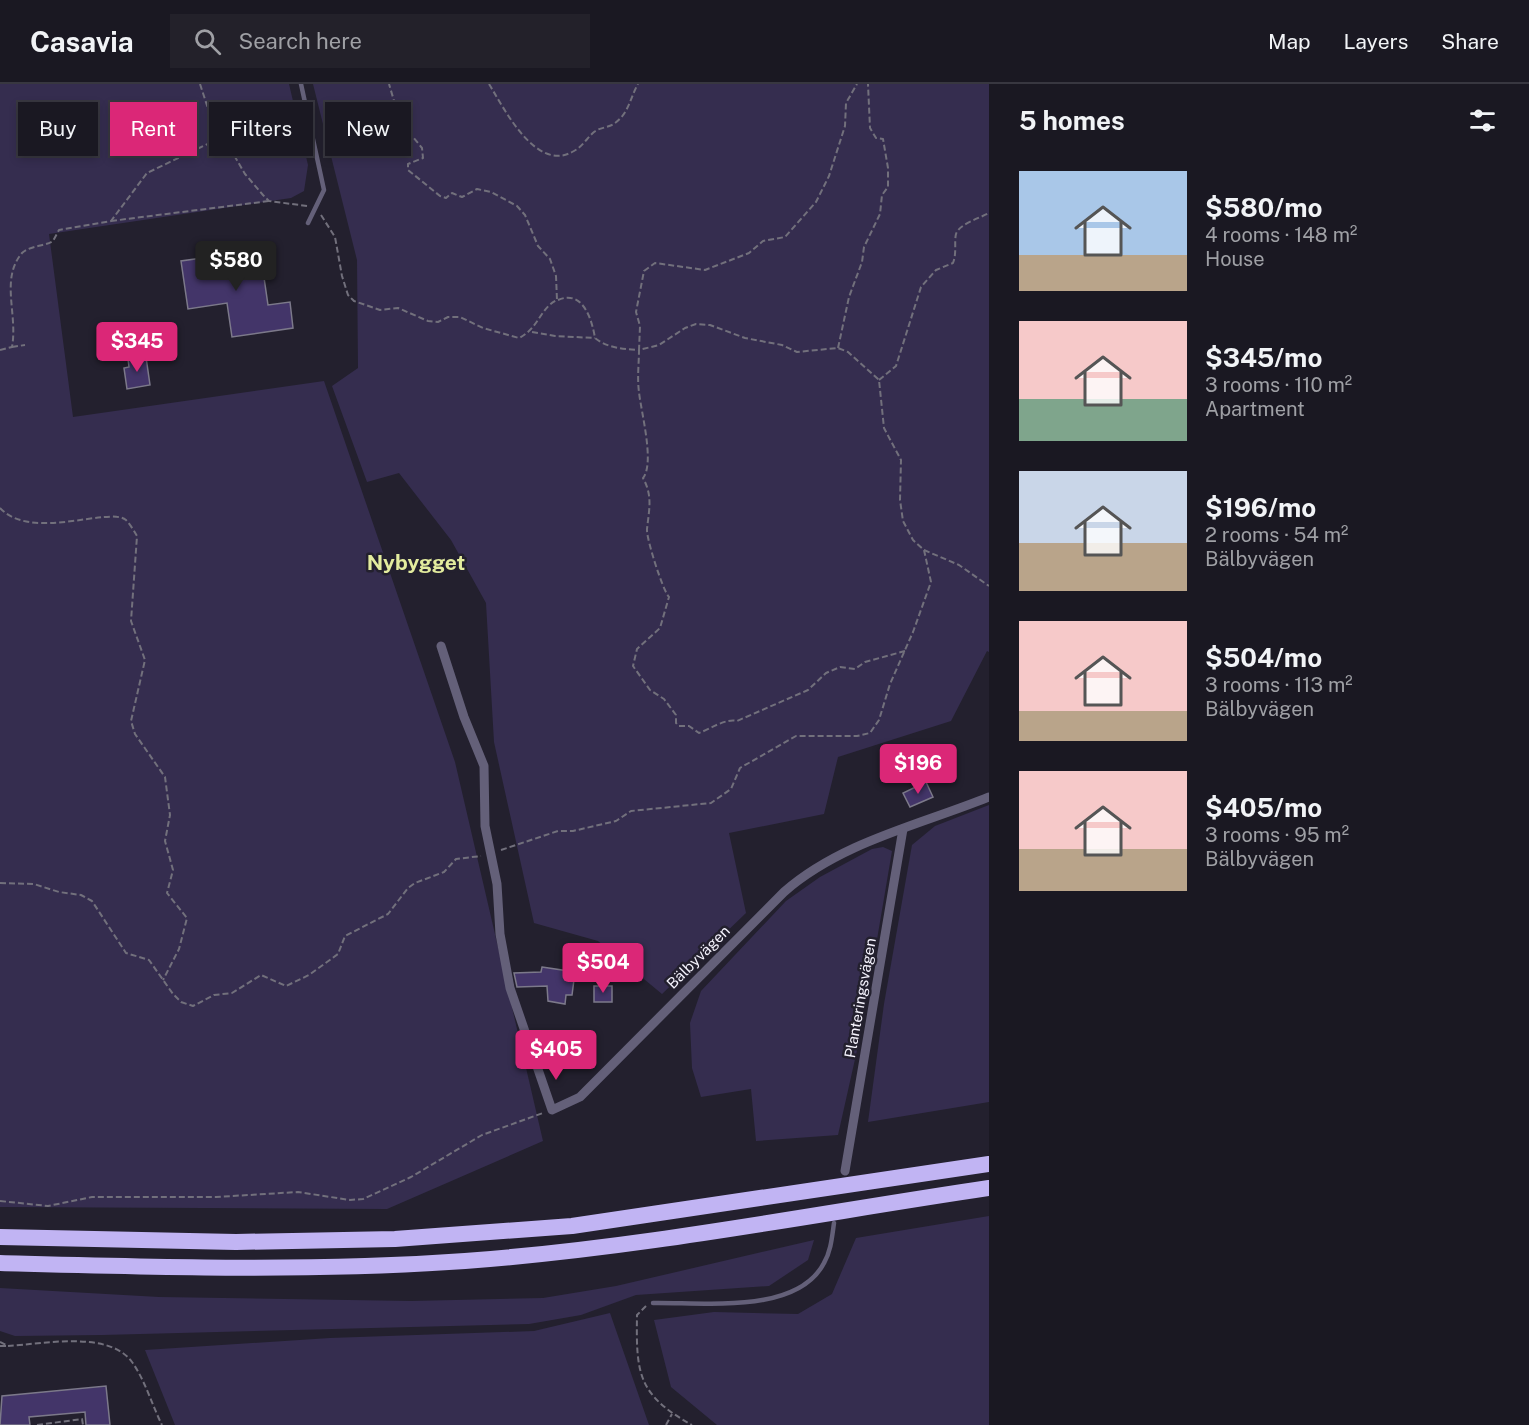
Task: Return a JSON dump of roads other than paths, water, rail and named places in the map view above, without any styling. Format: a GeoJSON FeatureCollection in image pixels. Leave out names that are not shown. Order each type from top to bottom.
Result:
{"type":"FeatureCollection","features":[{"type":"Feature","properties":{"kind":"highway"},"geometry":{"type":"LineString","coordinates":[[0,1237],[236,1242],[396,1239],[572,1226],[989,1164]]}},
{"type":"Feature","properties":{"kind":"highway"},"geometry":{"type":"LineString","coordinates":[[0,1263],[251,1267],[464,1261],[660,1240],[989,1188]]}},
{"type":"Feature","properties":{"kind":"street","name":"Bälbyvägen"},"geometry":{"type":"LineString","coordinates":[[441,646],[464,717],[484,766],[485,826],[497,884],[500,934],[510,988],[552,1110],[580,1097],[794,884],[839,855],[989,797]]}},
{"type":"Feature","properties":{"kind":"street","name":"Planteringsvägen"},"geometry":{"type":"LineString","coordinates":[[845,1171],[903,829]]}},
{"type":"Feature","properties":{"kind":"lane"},"geometry":{"type":"LineString","coordinates":[[301,84],[324,190],[308,222]]}},
{"type":"Feature","properties":{"kind":"lane"},"geometry":{"type":"LineString","coordinates":[[653,1303],[754,1301],[782,1298],[809,1282],[824,1263],[834,1223]]}},
{"type":"Feature","properties":{"kind":"district","name":"Nybygget"},"geometry":{"type":"Point","coordinates":[416,562]}}]}
